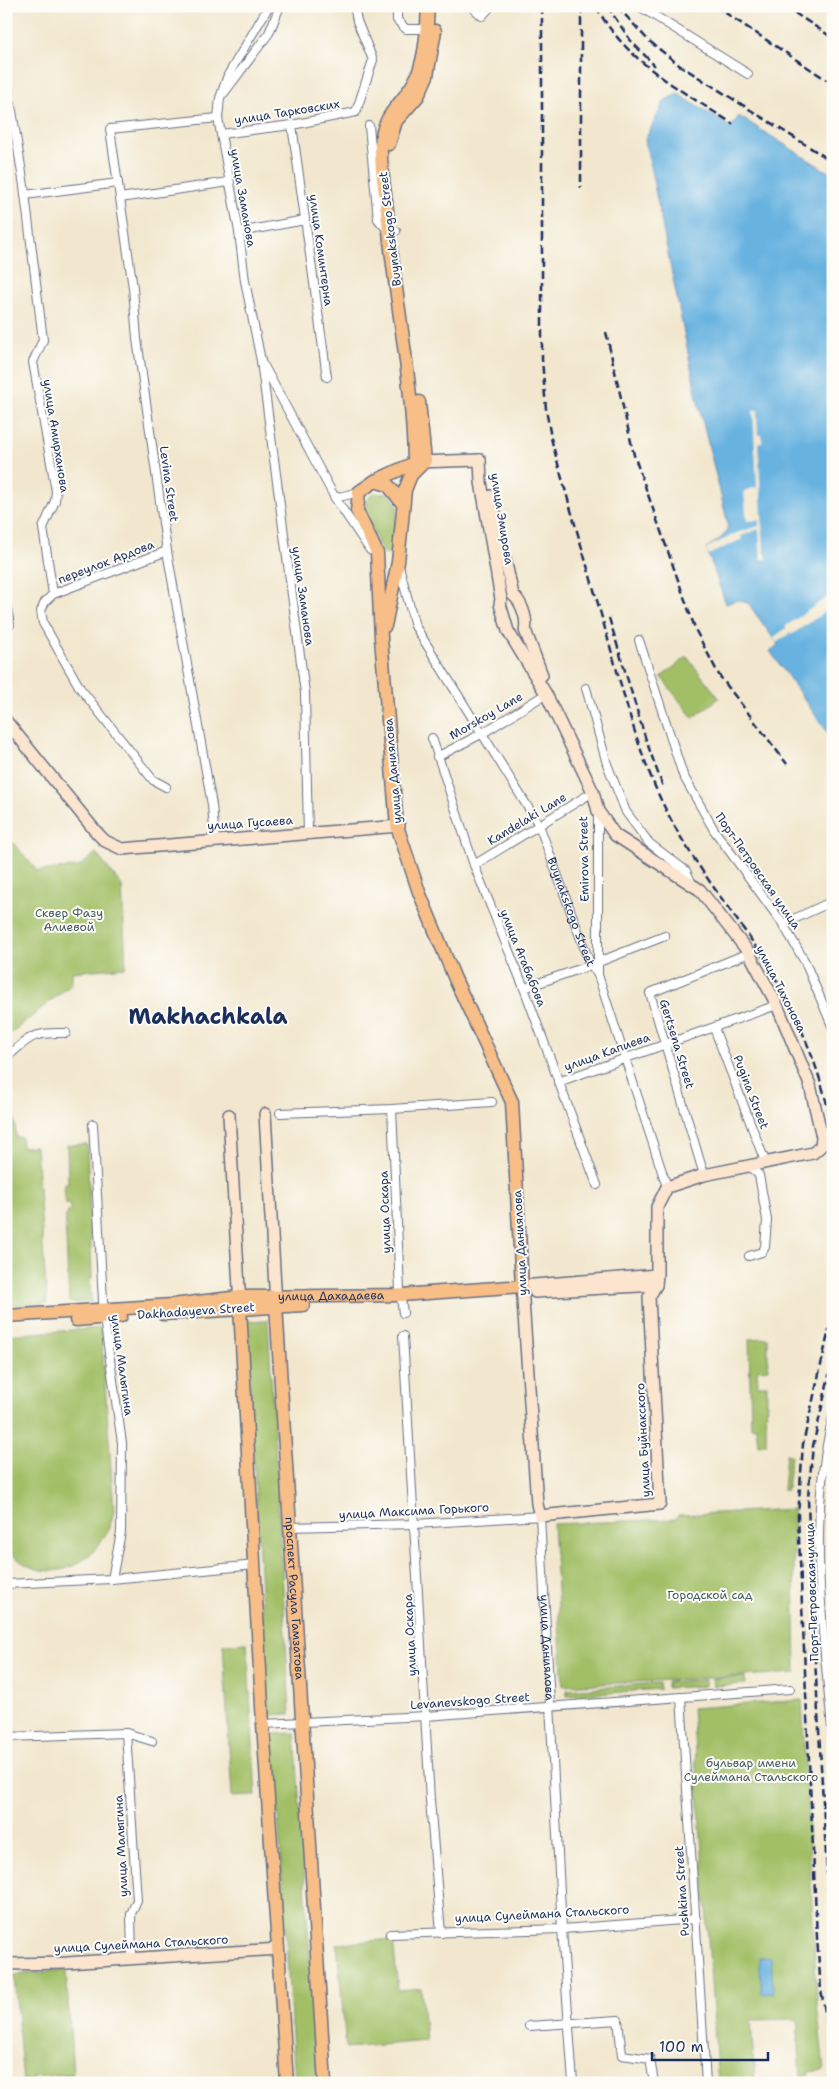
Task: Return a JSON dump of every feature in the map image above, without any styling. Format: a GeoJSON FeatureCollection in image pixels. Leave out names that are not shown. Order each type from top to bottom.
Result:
{"type":"FeatureCollection","features":[{"type":"Feature","properties":{"kind":"main road","name":"Buynakskogo Street"},"geometry":{"type":"LineString","coordinates":[[419,462],[381,146],[387,117],[408,92],[418,74],[427,29],[428,6]]}},
{"type":"Feature","properties":{"kind":"main road","name":"Buynakskogo Street"},"geometry":{"type":"LineString","coordinates":[[392,231],[388,146],[396,121],[418,96],[427,76],[435,36],[437,6]]}},
{"type":"Feature","properties":{"kind":"main road"},"geometry":{"type":"LineString","coordinates":[[359,492],[375,481],[419,462]]}},
{"type":"Feature","properties":{"kind":"main road","name":"улица Даниялова"},"geometry":{"type":"LineString","coordinates":[[398,827],[383,638],[398,562],[403,504],[411,475],[419,462]]}},
{"type":"Feature","properties":{"kind":"main road"},"geometry":{"type":"LineString","coordinates":[[375,481],[388,485],[403,504]]}},
{"type":"Feature","properties":{"kind":"main road","name":"улица Даниялова"},"geometry":{"type":"LineString","coordinates":[[359,492],[358,511],[377,553],[381,638],[398,827],[419,892],[455,979],[512,1102],[523,1289]]}},
{"type":"Feature","properties":{"kind":"main road"},"geometry":{"type":"LineString","coordinates":[[377,553],[387,562],[398,562]]}},
{"type":"Feature","properties":{"kind":"main road","name":"улица Дахадаева"},"geometry":{"type":"LineString","coordinates":[[6,1316],[103,1313],[275,1300],[402,1303],[523,1289]]}},
{"type":"Feature","properties":{"kind":"main road","name":"проспект Расула Гамзатова"},"geometry":{"type":"LineString","coordinates":[[275,1300],[300,1722],[325,2083]]}},
{"type":"Feature","properties":{"kind":"main road"},"geometry":{"type":"LineString","coordinates":[[240,1303],[263,1724],[287,2083]]}},
{"type":"Feature","properties":{"kind":"main road"},"geometry":{"type":"LineString","coordinates":[[6,1324],[103,1313]]}},
{"type":"Feature","properties":{"kind":"street","name":"улица Заманова"},"geometry":{"type":"LineString","coordinates":[[269,6],[228,75],[220,98],[218,118],[239,232],[244,282],[261,361],[305,693],[308,834]]}},
{"type":"Feature","properties":{"kind":"street"},"geometry":{"type":"LineString","coordinates":[[220,98],[269,33],[280,6]]}},
{"type":"Feature","properties":{"kind":"street","name":"улица Тарковских"},"geometry":{"type":"LineString","coordinates":[[221,134],[292,125],[356,112],[373,60],[357,22],[354,6]]}},
{"type":"Feature","properties":{"kind":"street"},"geometry":{"type":"LineString","coordinates":[[397,6],[397,20],[406,29],[427,29]]}},
{"type":"Feature","properties":{"kind":"street"},"geometry":{"type":"LineString","coordinates":[[471,6],[482,16],[491,6]]}},
{"type":"Feature","properties":{"kind":"street"},"geometry":{"type":"LineString","coordinates":[[639,6],[748,74]]}},
{"type":"Feature","properties":{"kind":"street","name":"улица Амирханова"},"geometry":{"type":"LineString","coordinates":[[6,73],[25,195],[43,340],[33,362],[56,490],[55,501],[43,528],[53,594]]}},
{"type":"Feature","properties":{"kind":"street","name":"улица Тарковских"},"geometry":{"type":"LineString","coordinates":[[110,129],[218,118]]}},
{"type":"Feature","properties":{"kind":"street","name":"улица Коминтерна"},"geometry":{"type":"LineString","coordinates":[[292,125],[327,377]]}},
{"type":"Feature","properties":{"kind":"street"},"geometry":{"type":"LineString","coordinates":[[369,126],[378,219],[392,231]]}},
{"type":"Feature","properties":{"kind":"street","name":"Levina Street"},"geometry":{"type":"LineString","coordinates":[[110,129],[167,551],[212,805],[215,840]]}},
{"type":"Feature","properties":{"kind":"street"},"geometry":{"type":"LineString","coordinates":[[120,198],[229,182]]}},
{"type":"Feature","properties":{"kind":"street"},"geometry":{"type":"LineString","coordinates":[[25,195],[118,183]]}},
{"type":"Feature","properties":{"kind":"street"},"geometry":{"type":"LineString","coordinates":[[239,232],[305,220]]}},
{"type":"Feature","properties":{"kind":"street","name":"улица Заманова"},"geometry":{"type":"LineString","coordinates":[[261,361],[335,498],[370,550],[377,553]]}},
{"type":"Feature","properties":{"kind":"street"},"geometry":{"type":"LineString","coordinates":[[419,462],[480,460]]}},
{"type":"Feature","properties":{"kind":"street","name":"улица Эмирова"},"geometry":{"type":"LineString","coordinates":[[480,460],[487,479],[512,594],[518,599],[526,624],[525,630],[542,676],[546,694]]}},
{"type":"Feature","properties":{"kind":"street","name":"улица Эмирова"},"geometry":{"type":"LineString","coordinates":[[480,460],[501,599],[500,604],[508,630],[546,694]]}},
{"type":"Feature","properties":{"kind":"street"},"geometry":{"type":"LineString","coordinates":[[335,498],[359,492]]}},
{"type":"Feature","properties":{"kind":"street","name":"переулок Ардова"},"geometry":{"type":"LineString","coordinates":[[53,594],[167,551]]}},
{"type":"Feature","properties":{"kind":"street","name":"Buynakskogo Street"},"geometry":{"type":"LineString","coordinates":[[398,562],[415,626],[539,825],[595,963]]}},
{"type":"Feature","properties":{"kind":"street"},"geometry":{"type":"LineString","coordinates":[[53,594],[45,602],[41,611],[43,623],[80,688],[153,780],[166,786]]}},
{"type":"Feature","properties":{"kind":"street"},"geometry":{"type":"LineString","coordinates":[[501,599],[512,594]]}},
{"type":"Feature","properties":{"kind":"street"},"geometry":{"type":"LineString","coordinates":[[6,603],[10,625]]}},
{"type":"Feature","properties":{"kind":"street"},"geometry":{"type":"LineString","coordinates":[[512,634],[516,635],[525,630]]}},
{"type":"Feature","properties":{"kind":"street","name":"Порт-Петровская улица"},"geometry":{"type":"LineString","coordinates":[[639,640],[683,775],[714,830],[783,924],[805,962],[833,1028]]}},
{"type":"Feature","properties":{"kind":"street"},"geometry":{"type":"LineString","coordinates":[[586,688],[607,764],[626,812],[649,843],[686,871],[693,886]]}},
{"type":"Feature","properties":{"kind":"street","name":"Morskoy Lane"},"geometry":{"type":"LineString","coordinates":[[438,757],[483,733],[546,694]]}},
{"type":"Feature","properties":{"kind":"street","name":"Emirova Street"},"geometry":{"type":"LineString","coordinates":[[546,694],[592,792],[598,811],[595,963],[598,974]]}},
{"type":"Feature","properties":{"kind":"street","name":"улица Гусаева"},"geometry":{"type":"LineString","coordinates":[[6,723],[105,841],[122,849],[215,840],[398,827]]}},
{"type":"Feature","properties":{"kind":"street","name":"улица Гусаева"},"geometry":{"type":"LineString","coordinates":[[6,723],[97,836],[110,848],[121,850],[215,840]]}},
{"type":"Feature","properties":{"kind":"street","name":"улица Агабабова"},"geometry":{"type":"LineString","coordinates":[[432,738],[474,865],[524,988],[597,1185]]}},
{"type":"Feature","properties":{"kind":"street","name":"Kandelaki Lane"},"geometry":{"type":"LineString","coordinates":[[474,865],[592,792]]}},
{"type":"Feature","properties":{"kind":"street","name":"улица Тихонова"},"geometry":{"type":"LineString","coordinates":[[598,811],[614,835],[700,890],[749,953],[777,1005],[810,1085],[822,1137],[817,1150],[808,1155],[766,1164]]}},
{"type":"Feature","properties":{"kind":"street"},"geometry":{"type":"LineString","coordinates":[[783,924],[833,901]]}},
{"type":"Feature","properties":{"kind":"street"},"geometry":{"type":"LineString","coordinates":[[524,988],[665,936]]}},
{"type":"Feature","properties":{"kind":"street","name":"Gertsena Street"},"geometry":{"type":"LineString","coordinates":[[704,1175],[650,993],[749,953]]}},
{"type":"Feature","properties":{"kind":"street","name":"Buynakskogo Street"},"geometry":{"type":"LineString","coordinates":[[598,974],[667,1187]]}},
{"type":"Feature","properties":{"kind":"street","name":"улица Капиева"},"geometry":{"type":"LineString","coordinates":[[558,1082],[777,1005]]}},
{"type":"Feature","properties":{"kind":"street","name":"Pugina Street"},"geometry":{"type":"LineString","coordinates":[[714,1028],[766,1164]]}},
{"type":"Feature","properties":{"kind":"street"},"geometry":{"type":"LineString","coordinates":[[6,1058],[29,1038],[41,1032],[66,1033]]}},
{"type":"Feature","properties":{"kind":"street"},"geometry":{"type":"LineString","coordinates":[[280,1113],[392,1109],[492,1102]]}},
{"type":"Feature","properties":{"kind":"street","name":"улица Оскара"},"geometry":{"type":"LineString","coordinates":[[392,1109],[402,1303]]}},
{"type":"Feature","properties":{"kind":"street","name":"проспект Расула Гамзатова"},"geometry":{"type":"LineString","coordinates":[[264,1114],[275,1300]]}},
{"type":"Feature","properties":{"kind":"street"},"geometry":{"type":"LineString","coordinates":[[229,1115],[240,1303]]}},
{"type":"Feature","properties":{"kind":"street","name":"улица Малыгина"},"geometry":{"type":"LineString","coordinates":[[93,1124],[104,1298],[103,1313],[122,1443],[121,1532],[112,1579]]}},
{"type":"Feature","properties":{"kind":"street"},"geometry":{"type":"LineString","coordinates":[[523,1289],[656,1280],[657,1207],[667,1187],[704,1175],[766,1164]]}},
{"type":"Feature","properties":{"kind":"street"},"geometry":{"type":"LineString","coordinates":[[748,1256],[762,1252],[765,1247],[767,1220],[759,1175],[750,1167]]}},
{"type":"Feature","properties":{"kind":"street","name":"улица Буйнакского"},"geometry":{"type":"LineString","coordinates":[[540,1516],[660,1504],[649,1298],[656,1280]]}},
{"type":"Feature","properties":{"kind":"street","name":"улица Даниялова"},"geometry":{"type":"LineString","coordinates":[[523,1289],[537,1504],[540,1516],[552,1707],[562,1929],[573,2083]]}},
{"type":"Feature","properties":{"kind":"street","name":"улица Оскара"},"geometry":{"type":"LineString","coordinates":[[403,1336],[430,1800],[441,1933]]}},
{"type":"Feature","properties":{"kind":"street","name":"Порт-Петровская улица"},"geometry":{"type":"LineString","coordinates":[[833,1417],[824,1463],[820,1512],[820,1591],[833,1738]]}},
{"type":"Feature","properties":{"kind":"street","name":"улица Максима Горького"},"geometry":{"type":"LineString","coordinates":[[288,1527],[415,1524],[540,1516]]}},
{"type":"Feature","properties":{"kind":"street"},"geometry":{"type":"LineString","coordinates":[[6,1584],[112,1579],[255,1566]]}},
{"type":"Feature","properties":{"kind":"street","name":"Levanevskogo Street"},"geometry":{"type":"LineString","coordinates":[[263,1724],[426,1716],[790,1689]]}},
{"type":"Feature","properties":{"kind":"street","name":"Pushkina Street"},"geometry":{"type":"LineString","coordinates":[[681,1697],[706,2083]]}},
{"type":"Feature","properties":{"kind":"street"},"geometry":{"type":"LineString","coordinates":[[6,1737],[126,1734],[152,1741]]}},
{"type":"Feature","properties":{"kind":"street","name":"улица Малыгина"},"geometry":{"type":"LineString","coordinates":[[126,1734],[137,1900],[131,1914],[132,1958]]}},
{"type":"Feature","properties":{"kind":"street","name":"улица Сулеймана Стальского"},"geometry":{"type":"LineString","coordinates":[[390,1934],[562,1929],[696,1919]]}},
{"type":"Feature","properties":{"kind":"street","name":"улица Сулеймана Стальского"},"geometry":{"type":"LineString","coordinates":[[6,1963],[278,1949]]}},
{"type":"Feature","properties":{"kind":"street","name":"улица Сулеймана Стальского"},"geometry":{"type":"LineString","coordinates":[[6,1963],[76,1962],[278,1949]]}},
{"type":"Feature","properties":{"kind":"street"},"geometry":{"type":"LineString","coordinates":[[529,2026],[618,2020],[622,2055],[650,2059],[654,2083]]}},
{"type":"Feature","properties":{"kind":"green space"},"geometry":{"type":"Polygon","coordinates":[[[374,493],[389,494],[398,506],[393,551],[386,555],[382,552],[364,510],[366,500],[374,493]]]}},
{"type":"Feature","properties":{"kind":"green space"},"geometry":{"type":"Polygon","coordinates":[[[687,657],[719,698],[693,718],[661,677],[687,657]]]}},
{"type":"Feature","properties":{"kind":"green space","name":"Сквер Фазу Алиевой"},"geometry":{"type":"Polygon","coordinates":[[[6,834],[37,871],[79,867],[96,853],[122,886],[126,967],[72,972],[72,984],[6,1037],[6,834]]]}},
{"type":"Feature","properties":{"kind":"green space"},"geometry":{"type":"Polygon","coordinates":[[[9,1065],[16,1137],[21,1137],[22,1147],[36,1146],[47,1303],[6,1305],[6,1068],[9,1065]]]}},
{"type":"Feature","properties":{"kind":"green space"},"geometry":{"type":"Polygon","coordinates":[[[87,1144],[92,1278],[90,1278],[91,1302],[69,1302],[65,1218],[70,1209],[69,1204],[65,1204],[64,1184],[68,1183],[67,1145],[87,1144]]]}},
{"type":"Feature","properties":{"kind":"green space"},"geometry":{"type":"Polygon","coordinates":[[[268,1320],[290,1714],[268,1715],[246,1321],[268,1320]]]}},
{"type":"Feature","properties":{"kind":"green space"},"geometry":{"type":"Polygon","coordinates":[[[101,1328],[114,1510],[108,1529],[99,1545],[86,1558],[71,1567],[54,1571],[38,1569],[21,1562],[6,1547],[6,1335],[101,1328]]]}},
{"type":"Feature","properties":{"kind":"green space"},"geometry":{"type":"Polygon","coordinates":[[[768,1338],[768,1369],[757,1370],[758,1385],[767,1385],[766,1444],[758,1445],[756,1427],[751,1427],[749,1339],[768,1338]]]}},
{"type":"Feature","properties":{"kind":"green space"},"geometry":{"type":"Polygon","coordinates":[[[786,1454],[791,1455],[787,1490],[783,1490],[786,1454]]]}},
{"type":"Feature","properties":{"kind":"green space","name":"Городской сад"},"geometry":{"type":"Polygon","coordinates":[[[793,1509],[796,1673],[563,1686],[553,1524],[675,1519],[678,1515],[793,1509]]]}},
{"type":"Feature","properties":{"kind":"green space"},"geometry":{"type":"Polygon","coordinates":[[[247,1643],[256,1796],[232,1797],[223,1644],[247,1643]]]}},
{"type":"Feature","properties":{"kind":"green space"},"geometry":{"type":"Polygon","coordinates":[[[745,1677],[745,1684],[713,1686],[712,1679],[745,1677]]]}},
{"type":"Feature","properties":{"kind":"green space"},"geometry":{"type":"Polygon","coordinates":[[[705,1680],[705,1686],[667,1688],[667,1682],[705,1680]]]}},
{"type":"Feature","properties":{"kind":"green space"},"geometry":{"type":"Polygon","coordinates":[[[659,1683],[660,1689],[567,1696],[567,1690],[659,1683]]]}},
{"type":"Feature","properties":{"kind":"green space","name":"бульвар имени Сулеймана Стальского"},"geometry":{"type":"Polygon","coordinates":[[[802,1700],[817,2004],[824,2070],[808,2072],[809,2075],[801,2076],[797,2019],[751,2020],[755,2083],[718,2083],[692,1708],[802,1700]]]}},
{"type":"Feature","properties":{"kind":"green space"},"geometry":{"type":"Polygon","coordinates":[[[295,1733],[318,2083],[295,2083],[273,1734],[295,1733]]]}},
{"type":"Feature","properties":{"kind":"green space"},"geometry":{"type":"Polygon","coordinates":[[[393,1939],[398,1990],[421,1988],[426,2041],[346,2048],[337,1944],[393,1939]]]}},
{"type":"Feature","properties":{"kind":"green space"},"geometry":{"type":"Polygon","coordinates":[[[66,1970],[73,2074],[33,2077],[33,2083],[23,2083],[14,1975],[66,1970]]]}},
{"type":"Feature","properties":{"kind":"sand"},"geometry":{"type":"Polygon","coordinates":[[[833,1442],[833,1513],[827,1512],[833,1442]]]}},
{"type":"Feature","properties":{"kind":"water"},"geometry":{"type":"Polygon","coordinates":[[[678,94],[731,127],[739,116],[833,175],[833,740],[770,651],[778,645],[748,603],[737,600],[726,604],[706,548],[723,536],[728,524],[699,407],[645,140],[665,100],[678,94]]]}},
{"type":"Feature","properties":{"kind":"water"},"geometry":{"type":"Polygon","coordinates":[[[771,1957],[773,1993],[762,1994],[759,1958],[771,1957]]]}},
{"type":"Feature","properties":{"kind":"pier"},"geometry":{"type":"Polygon","coordinates":[[[759,410],[757,414],[758,435],[762,435],[762,443],[758,443],[764,553],[766,553],[767,559],[761,559],[759,529],[741,536],[742,539],[708,555],[706,548],[739,532],[759,526],[759,520],[747,521],[744,491],[757,487],[753,411],[759,410]]]}},
{"type":"Feature","properties":{"kind":"pier"},"geometry":{"type":"Polygon","coordinates":[[[833,593],[833,606],[776,643],[773,638],[786,626],[833,593]]]}},
{"type":"Feature","properties":{"kind":"railway"},"geometry":{"type":"LineString","coordinates":[[542,6],[542,359],[546,409],[551,438],[627,706],[656,788],[685,844],[768,965],[793,1011],[813,1058],[828,1107],[833,1132]]}},
{"type":"Feature","properties":{"kind":"railway"},"geometry":{"type":"LineString","coordinates":[[581,6],[581,188]]}},
{"type":"Feature","properties":{"kind":"railway"},"geometry":{"type":"LineString","coordinates":[[596,6],[608,26],[639,59],[675,87],[733,124]]}},
{"type":"Feature","properties":{"kind":"railway"},"geometry":{"type":"LineString","coordinates":[[607,6],[631,41],[655,66]]}},
{"type":"Feature","properties":{"kind":"railway"},"geometry":{"type":"LineString","coordinates":[[617,6],[648,40],[679,65],[833,162]]}},
{"type":"Feature","properties":{"kind":"railway"},"geometry":{"type":"LineString","coordinates":[[715,6],[833,84]]}},
{"type":"Feature","properties":{"kind":"railway"},"geometry":{"type":"LineString","coordinates":[[784,6],[833,38]]}},
{"type":"Feature","properties":{"kind":"railway"},"geometry":{"type":"LineString","coordinates":[[606,332],[634,455],[696,631],[719,675],[787,764]]}},
{"type":"Feature","properties":{"kind":"railway"},"geometry":{"type":"LineString","coordinates":[[609,618],[646,740],[663,787]]}},
{"type":"Feature","properties":{"kind":"railway"},"geometry":{"type":"LineString","coordinates":[[833,1312],[803,1444],[798,1516],[817,1938],[821,1990],[833,2054]]}},
{"type":"Feature","properties":{"kind":"railway"},"geometry":{"type":"LineString","coordinates":[[833,1358],[813,1446],[808,1497],[810,1570],[833,1980]]}},
{"type":"Feature","properties":{"kind":"district","name":"Makhachkala"},"geometry":{"type":"Point","coordinates":[208,1016]}}]}
